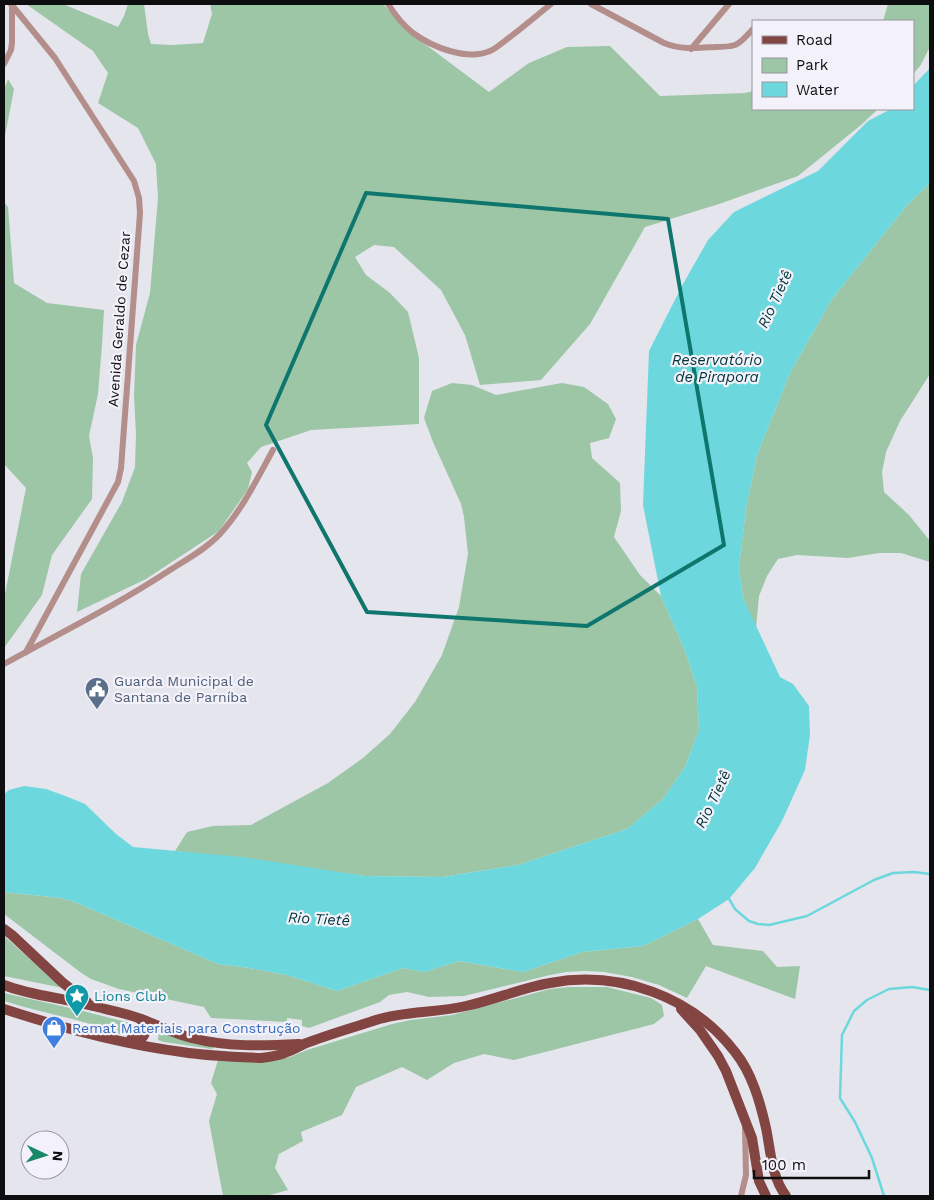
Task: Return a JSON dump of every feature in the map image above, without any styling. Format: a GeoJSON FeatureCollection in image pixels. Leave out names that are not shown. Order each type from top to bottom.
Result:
{"type":"FeatureCollection","features":[{"type":"Feature","properties":{"kind":"main road"},"geometry":{"type":"LineString","coordinates":[[4,929],[89,1005]]}},
{"type":"Feature","properties":{"kind":"main road"},"geometry":{"type":"LineString","coordinates":[[4,1009],[88,1034],[183,1052],[246,1057],[274,1056],[304,1044],[393,1015],[463,1007],[548,983],[594,980],[619,983],[670,998],[694,1013],[727,1042],[749,1075],[760,1105],[773,1168],[777,1181],[786,1196]]}},
{"type":"Feature","properties":{"kind":"main road"},"geometry":{"type":"LineString","coordinates":[[4,985],[22,991],[67,999],[140,1019],[179,1034],[202,1040],[256,1045],[304,1044]]}},
{"type":"Feature","properties":{"kind":"main road"},"geometry":{"type":"LineString","coordinates":[[670,998],[700,1030],[726,1071],[752,1138],[759,1181],[766,1196]]}},
{"type":"Feature","properties":{"kind":"main road"},"geometry":{"type":"LineString","coordinates":[[88,1034],[94,1032],[139,1040],[145,1035],[145,1026],[140,1019]]}},
{"type":"Feature","properties":{"kind":"street"},"geometry":{"type":"LineString","coordinates":[[4,64],[11,50],[12,43],[12,4]]}},
{"type":"Feature","properties":{"kind":"street","name":"Avenida Geraldo de Cezar"},"geometry":{"type":"LineString","coordinates":[[12,4],[55,58],[134,181],[139,198],[140,213],[121,468],[118,482],[26,652]]}},
{"type":"Feature","properties":{"kind":"street"},"geometry":{"type":"LineString","coordinates":[[388,4],[395,16],[413,33],[435,46],[470,55],[492,51],[551,4]]}},
{"type":"Feature","properties":{"kind":"street"},"geometry":{"type":"LineString","coordinates":[[591,4],[672,46],[691,49],[734,45],[752,30]]}},
{"type":"Feature","properties":{"kind":"street"},"geometry":{"type":"LineString","coordinates":[[691,49],[729,4]]}},
{"type":"Feature","properties":{"kind":"street"},"geometry":{"type":"LineString","coordinates":[[4,664],[146,586],[208,545],[219,535],[241,506],[273,450]]}},
{"type":"Feature","properties":{"kind":"street"},"geometry":{"type":"LineString","coordinates":[[742,1196],[746,1175],[745,1118]]}},
{"type":"Feature","properties":{"kind":"highlighted area"},"geometry":{"type":"Polygon","coordinates":[[[366,193],[668,219],[724,545],[587,626],[367,612],[266,425],[366,193]]]}},
{"type":"Feature","properties":{"kind":"green space"},"geometry":{"type":"Polygon","coordinates":[[[26,4],[63,4],[118,27],[128,4],[144,4],[151,44],[173,45],[203,43],[212,14],[210,4],[383,4],[406,30],[489,92],[529,63],[567,47],[610,46],[660,96],[752,91],[752,110],[877,110],[798,176],[722,203],[645,227],[590,324],[541,380],[480,385],[465,335],[441,290],[394,247],[374,245],[355,257],[366,275],[390,293],[408,312],[419,358],[419,424],[311,430],[261,447],[247,463],[252,472],[248,489],[219,531],[146,579],[77,612],[81,574],[122,502],[135,467],[134,396],[136,345],[150,293],[158,198],[156,164],[138,128],[98,103],[108,73],[93,51],[26,4]]]}},
{"type":"Feature","properties":{"kind":"green space"},"geometry":{"type":"Polygon","coordinates":[[[888,4],[930,4],[930,47],[914,73],[914,20],[883,20],[888,4]]]}},
{"type":"Feature","properties":{"kind":"green space"},"geometry":{"type":"Polygon","coordinates":[[[8,79],[14,89],[4,141],[4,90],[8,79]]]}},
{"type":"Feature","properties":{"kind":"green space"},"geometry":{"type":"Polygon","coordinates":[[[930,183],[930,374],[900,421],[886,452],[882,472],[884,492],[909,515],[930,541],[930,562],[901,553],[879,553],[848,558],[797,555],[778,559],[767,576],[759,596],[756,628],[743,598],[739,567],[746,508],[757,455],[790,373],[832,299],[907,205],[930,183]]]}},
{"type":"Feature","properties":{"kind":"green space"},"geometry":{"type":"Polygon","coordinates":[[[4,202],[8,207],[14,283],[47,303],[104,310],[98,394],[89,436],[93,458],[92,499],[52,555],[42,595],[4,648],[4,599],[26,488],[4,464],[4,202]]]}},
{"type":"Feature","properties":{"kind":"green space"},"geometry":{"type":"Polygon","coordinates":[[[452,383],[472,385],[496,395],[562,383],[584,387],[608,404],[616,419],[609,438],[590,443],[592,458],[620,483],[621,511],[614,537],[640,575],[661,596],[685,651],[697,687],[699,730],[685,767],[663,799],[627,829],[518,865],[442,877],[365,876],[175,851],[187,832],[213,826],[251,825],[328,783],[363,758],[390,734],[415,702],[442,655],[459,607],[468,554],[461,504],[424,418],[432,391],[452,383]]]}},
{"type":"Feature","properties":{"kind":"green space"},"geometry":{"type":"Polygon","coordinates":[[[4,892],[61,898],[75,902],[218,964],[287,975],[337,991],[403,968],[424,972],[459,961],[523,972],[582,952],[643,946],[698,919],[713,945],[763,951],[777,967],[800,966],[795,999],[706,966],[687,998],[659,985],[632,977],[604,972],[566,972],[464,996],[429,997],[407,992],[389,995],[380,1002],[309,1028],[302,1026],[302,1020],[287,1018],[287,1022],[211,1018],[204,1007],[119,989],[91,979],[4,914],[4,892]]]}},
{"type":"Feature","properties":{"kind":"green space"},"geometry":{"type":"Polygon","coordinates":[[[4,936],[63,988],[4,976],[4,936]]]}},
{"type":"Feature","properties":{"kind":"green space"},"geometry":{"type":"Polygon","coordinates":[[[607,987],[651,998],[662,1005],[664,1016],[654,1024],[514,1060],[484,1054],[454,1063],[427,1080],[402,1067],[356,1087],[342,1115],[301,1132],[303,1141],[279,1154],[275,1168],[288,1190],[266,1196],[223,1196],[209,1121],[217,1094],[211,1083],[218,1060],[273,1061],[392,1024],[452,1015],[550,989],[607,987]]]}},
{"type":"Feature","properties":{"kind":"green space"},"geometry":{"type":"Polygon","coordinates":[[[4,993],[134,1024],[139,1027],[140,1032],[136,1036],[124,1035],[87,1023],[14,1004],[4,1001],[4,993]]]}},
{"type":"Feature","properties":{"kind":"green space"},"geometry":{"type":"Polygon","coordinates":[[[159,1032],[215,1046],[212,1049],[164,1042],[158,1040],[159,1032]]]}},
{"type":"Feature","properties":{"kind":"water","name":"Reservatório de Pirapora"},"geometry":{"type":"Polygon","coordinates":[[[930,68],[930,183],[907,205],[832,299],[790,373],[757,455],[746,508],[739,567],[743,598],[780,677],[793,684],[809,706],[810,735],[805,770],[782,821],[755,868],[729,899],[698,919],[643,946],[582,952],[523,972],[459,961],[424,972],[403,968],[337,991],[287,975],[218,964],[75,902],[61,898],[4,892],[4,794],[9,790],[24,786],[46,789],[85,804],[116,834],[133,847],[242,857],[365,876],[442,877],[518,865],[627,829],[663,799],[685,767],[699,730],[697,687],[685,651],[661,596],[643,505],[649,351],[708,240],[734,212],[818,171],[868,121],[889,110],[914,110],[914,85],[930,68]]]}},
{"type":"Feature","properties":{"kind":"waterway"},"geometry":{"type":"LineString","coordinates":[[728,897],[735,909],[749,921],[769,925],[807,916],[874,880],[893,873],[914,872],[930,874]]}},
{"type":"Feature","properties":{"kind":"waterway"},"geometry":{"type":"LineString","coordinates":[[884,1196],[872,1158],[855,1122],[840,1098],[842,1035],[854,1011],[867,1000],[889,989],[912,987],[930,990]]}},
{"type":"Feature","properties":{"kind":"place","name":"Guarda Municipal de Santana de Parníba"},"geometry":{"type":"Point","coordinates":[97,710]}},
{"type":"Feature","properties":{"kind":"place","name":"Lions Club"},"geometry":{"type":"Point","coordinates":[77,1017]}},
{"type":"Feature","properties":{"kind":"place","name":"Remat Materiais para Construção"},"geometry":{"type":"Point","coordinates":[54,1049]}},
{"type":"Feature","properties":{"kind":"water label","name":"Rio Tietê"},"geometry":{"type":"Point","coordinates":[775,299]}},
{"type":"Feature","properties":{"kind":"water label","name":"Rio Tietê"},"geometry":{"type":"Point","coordinates":[713,799]}},
{"type":"Feature","properties":{"kind":"water label","name":"Rio Tietê"},"geometry":{"type":"Point","coordinates":[319,919]}}]}
